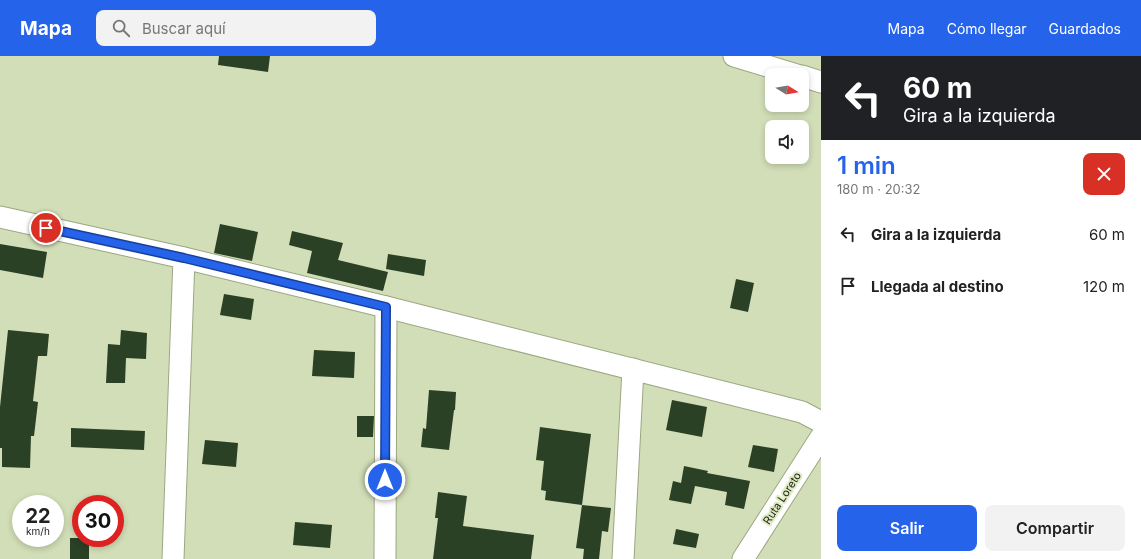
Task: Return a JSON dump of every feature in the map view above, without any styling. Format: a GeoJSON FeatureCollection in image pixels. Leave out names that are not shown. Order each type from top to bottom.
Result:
{"type":"FeatureCollection","features":[{"type":"Feature","properties":{"kind":"street"},"geometry":{"type":"LineString","coordinates":[[734,56],[774,68]]}},
{"type":"Feature","properties":{"kind":"street"},"geometry":{"type":"LineString","coordinates":[[809,78],[821,82]]}},
{"type":"Feature","properties":{"kind":"street"},"geometry":{"type":"LineString","coordinates":[[0,217],[184,258],[386,307],[802,412],[821,422]]}},
{"type":"Feature","properties":{"kind":"street"},"geometry":{"type":"LineString","coordinates":[[173,559],[184,258]]}},
{"type":"Feature","properties":{"kind":"street"},"geometry":{"type":"LineString","coordinates":[[385,559],[386,307]]}},
{"type":"Feature","properties":{"kind":"street"},"geometry":{"type":"LineString","coordinates":[[623,559],[633,369]]}},
{"type":"Feature","properties":{"kind":"street","name":"Ruta Loreto"},"geometry":{"type":"LineString","coordinates":[[743,559],[821,437]]}},
{"type":"Feature","properties":{"kind":"building"},"geometry":{"type":"Polygon","coordinates":[[[219,56],[270,56],[268,72],[218,65],[219,56]]]}},
{"type":"Feature","properties":{"kind":"building"},"geometry":{"type":"Polygon","coordinates":[[[220,224],[258,232],[252,261],[214,253],[220,224]]]}},
{"type":"Feature","properties":{"kind":"building"},"geometry":{"type":"Polygon","coordinates":[[[292,231],[343,243],[338,260],[388,272],[383,291],[307,273],[312,251],[289,245],[292,231]]]}},
{"type":"Feature","properties":{"kind":"building"},"geometry":{"type":"Polygon","coordinates":[[[0,244],[47,252],[43,278],[0,270],[0,244]]]}},
{"type":"Feature","properties":{"kind":"building"},"geometry":{"type":"Polygon","coordinates":[[[388,254],[426,260],[424,276],[386,269],[388,254]]]}},
{"type":"Feature","properties":{"kind":"building"},"geometry":{"type":"Polygon","coordinates":[[[736,279],[754,283],[748,312],[730,308],[736,279]]]}},
{"type":"Feature","properties":{"kind":"building"},"geometry":{"type":"Polygon","coordinates":[[[224,294],[254,299],[251,320],[220,315],[224,294]]]}},
{"type":"Feature","properties":{"kind":"building"},"geometry":{"type":"Polygon","coordinates":[[[8,330],[49,334],[47,356],[38,356],[33,401],[38,402],[34,436],[31,436],[30,468],[2,467],[2,448],[0,448],[0,407],[8,330]]]}},
{"type":"Feature","properties":{"kind":"building"},"geometry":{"type":"Polygon","coordinates":[[[121,330],[147,333],[146,359],[126,358],[125,383],[106,383],[108,344],[120,345],[121,330]]]}},
{"type":"Feature","properties":{"kind":"building"},"geometry":{"type":"Polygon","coordinates":[[[314,350],[355,352],[354,378],[312,376],[314,350]]]}},
{"type":"Feature","properties":{"kind":"building"},"geometry":{"type":"Polygon","coordinates":[[[429,390],[456,392],[449,450],[421,447],[423,428],[426,429],[429,390]]]}},
{"type":"Feature","properties":{"kind":"building"},"geometry":{"type":"Polygon","coordinates":[[[672,400],[707,407],[702,437],[666,430],[672,400]]]}},
{"type":"Feature","properties":{"kind":"building"},"geometry":{"type":"Polygon","coordinates":[[[357,416],[374,416],[373,437],[357,437],[357,416]]]}},
{"type":"Feature","properties":{"kind":"building"},"geometry":{"type":"Polygon","coordinates":[[[540,427],[591,434],[582,505],[545,500],[546,491],[541,490],[544,461],[536,460],[540,427]]]}},
{"type":"Feature","properties":{"kind":"building"},"geometry":{"type":"Polygon","coordinates":[[[71,428],[145,431],[144,450],[71,447],[71,428]]]}},
{"type":"Feature","properties":{"kind":"building"},"geometry":{"type":"Polygon","coordinates":[[[205,440],[238,443],[236,467],[202,464],[205,440]]]}},
{"type":"Feature","properties":{"kind":"building"},"geometry":{"type":"Polygon","coordinates":[[[753,445],[778,449],[774,472],[748,467],[753,445]]]}},
{"type":"Feature","properties":{"kind":"building"},"geometry":{"type":"Polygon","coordinates":[[[684,466],[708,471],[707,473],[750,481],[744,509],[725,505],[727,492],[695,486],[691,504],[669,500],[673,481],[681,483],[684,466]]]}},
{"type":"Feature","properties":{"kind":"building"},"geometry":{"type":"Polygon","coordinates":[[[438,492],[467,496],[463,526],[534,535],[531,559],[433,559],[438,518],[435,518],[438,492]]]}},
{"type":"Feature","properties":{"kind":"building"},"geometry":{"type":"Polygon","coordinates":[[[582,505],[611,508],[608,532],[602,531],[599,559],[583,559],[584,549],[576,548],[582,505]]]}},
{"type":"Feature","properties":{"kind":"building"},"geometry":{"type":"Polygon","coordinates":[[[295,522],[332,525],[330,548],[293,545],[295,522]]]}},
{"type":"Feature","properties":{"kind":"building"},"geometry":{"type":"Polygon","coordinates":[[[676,529],[699,534],[696,548],[673,544],[676,529]]]}},
{"type":"Feature","properties":{"kind":"building"},"geometry":{"type":"Polygon","coordinates":[[[70,538],[72,538],[72,547],[89,547],[89,559],[70,559],[70,538]]]}},
{"type":"Feature","properties":{"kind":"route"},"geometry":{"type":"LineString","coordinates":[[46,228],[184,258],[386,307],[385,480]]}}]}
